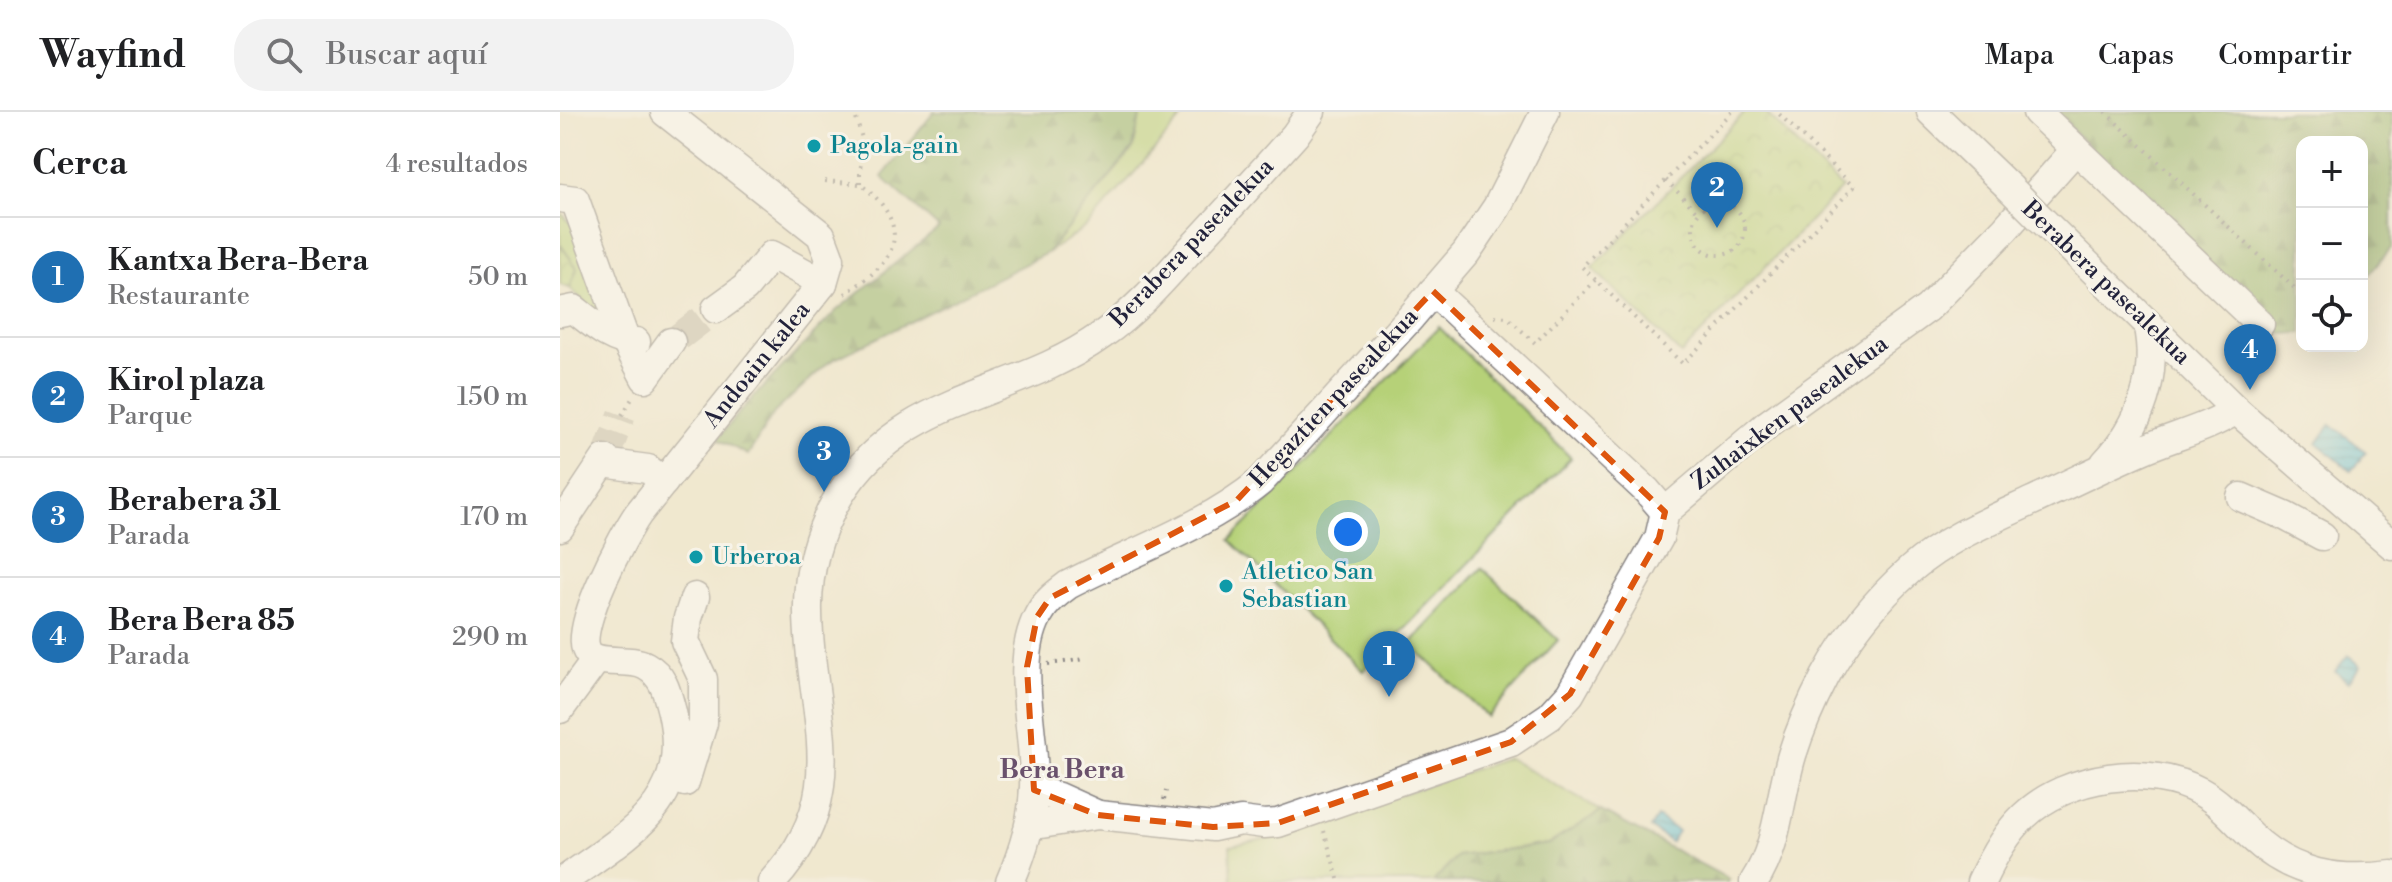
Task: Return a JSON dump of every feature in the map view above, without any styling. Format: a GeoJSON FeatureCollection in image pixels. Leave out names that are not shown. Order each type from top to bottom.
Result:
{"type":"FeatureCollection","features":[{"type":"Feature","properties":{"kind":"street","name":"Andoain kalea"},"geometry":{"type":"LineString","coordinates":[[596,660],[588,654],[584,637],[605,575],[628,530],[823,283],[830,259],[821,235],[665,112]]}},
{"type":"Feature","properties":{"kind":"street","name":"Berabera pasealekua"},"geometry":{"type":"LineString","coordinates":[[772,882],[789,863],[811,823],[822,780],[822,735],[810,637],[808,588],[818,541],[852,477],[876,451],[906,426],[950,404],[1065,358],[1119,323],[1295,135],[1311,112]]}},
{"type":"Feature","properties":{"kind":"street","name":"Hegaztien pasealekua"},"geometry":{"type":"LineString","coordinates":[[1010,882],[1030,822],[1034,790],[1035,753],[1026,689],[1027,667],[1037,617],[1050,598],[1068,585],[1237,500],[1281,459],[1466,253],[1497,207],[1545,112]]}},
{"type":"Feature","properties":{"kind":"street","name":"Berabera pasealekua"},"geometry":{"type":"LineString","coordinates":[[1931,112],[2236,410],[2392,545]]}},
{"type":"Feature","properties":{"kind":"street"},"geometry":{"type":"LineString","coordinates":[[2037,112],[2260,324]]}},
{"type":"Feature","properties":{"kind":"street","name":"Zuhaixken pasealekua"},"geometry":{"type":"LineString","coordinates":[[1665,512],[1758,432],[1928,308],[1995,240],[2076,149]]}},
{"type":"Feature","properties":{"kind":"street"},"geometry":{"type":"LineString","coordinates":[[560,198],[575,200],[626,342],[645,378],[675,340]]}},
{"type":"Feature","properties":{"kind":"street"},"geometry":{"type":"LineString","coordinates":[[716,309],[745,288],[772,255],[823,283]]}},
{"type":"Feature","properties":{"kind":"street"},"geometry":{"type":"LineString","coordinates":[[1030,822],[1041,824],[1098,815],[1213,827],[1241,821],[1264,824],[1289,819],[1511,742],[1550,716],[1570,694],[1659,538],[1665,512],[1647,491],[1433,291]]}},
{"type":"Feature","properties":{"kind":"street"},"geometry":{"type":"LineString","coordinates":[[560,312],[574,309],[600,330],[626,342]]}},
{"type":"Feature","properties":{"kind":"street"},"geometry":{"type":"LineString","coordinates":[[2099,470],[2134,426],[2146,398],[2151,352],[2147,323]]}},
{"type":"Feature","properties":{"kind":"street"},"geometry":{"type":"LineString","coordinates":[[2146,398],[2151,413],[2182,434]]}},
{"type":"Feature","properties":{"kind":"street"},"geometry":{"type":"LineString","coordinates":[[1754,882],[1765,866],[1792,756],[1806,717],[1825,677],[1852,633],[1882,596],[1914,567],[1953,541],[2099,470],[2221,420],[2236,410]]}},
{"type":"Feature","properties":{"kind":"street"},"geometry":{"type":"LineString","coordinates":[[560,527],[572,488],[604,461],[648,469],[664,482]]}},
{"type":"Feature","properties":{"kind":"street"},"geometry":{"type":"LineString","coordinates":[[2285,516],[2310,476]]}},
{"type":"Feature","properties":{"kind":"street"},"geometry":{"type":"LineString","coordinates":[[2241,497],[2322,536]]}},
{"type":"Feature","properties":{"kind":"street"},"geometry":{"type":"LineString","coordinates":[[562,882],[642,821],[686,781],[703,723],[703,679],[685,641],[695,597]]}},
{"type":"Feature","properties":{"kind":"street"},"geometry":{"type":"LineString","coordinates":[[560,709],[596,660],[637,662],[660,677],[670,704],[677,748],[669,786],[660,803]]}},
{"type":"Feature","properties":{"kind":"street"},"geometry":{"type":"LineString","coordinates":[[1981,882],[1999,847],[2025,816],[2051,796],[2077,784],[2142,776],[2169,780],[2200,791],[2224,808],[2260,844],[2293,865],[2338,878],[2392,875]]}},
{"type":"Feature","properties":{"kind":"street"},"geometry":{"type":"LineString","coordinates":[[1034,790],[1098,815]]}},
{"type":"Feature","properties":{"kind":"path"},"geometry":{"type":"LineString","coordinates":[[1732,112],[1582,267],[1683,364],[1854,187],[1777,112]]}},
{"type":"Feature","properties":{"kind":"path"},"geometry":{"type":"LineString","coordinates":[[2105,112],[2296,289]]}},
{"type":"Feature","properties":{"kind":"path"},"geometry":{"type":"LineString","coordinates":[[1666,180],[1699,213]]}},
{"type":"Feature","properties":{"kind":"path"},"geometry":{"type":"LineString","coordinates":[[825,181],[860,184]]}},
{"type":"Feature","properties":{"kind":"path"},"geometry":{"type":"LineString","coordinates":[[1712,204],[1729,205],[1742,215],[1743,240],[1723,255],[1706,251],[1699,245],[1694,229],[1699,213],[1712,204]]}},
{"type":"Feature","properties":{"kind":"path"},"geometry":{"type":"LineString","coordinates":[[1465,321],[1478,309],[1486,315],[1507,317],[1535,343],[1596,280]]}},
{"type":"Feature","properties":{"kind":"path"},"geometry":{"type":"LineString","coordinates":[[1027,667],[1086,659]]}},
{"type":"Feature","properties":{"kind":"path"},"geometry":{"type":"LineString","coordinates":[[1321,821],[1339,882]]}},
{"type":"Feature","properties":{"kind":"highlighted area"},"geometry":{"type":"Polygon","coordinates":[[[1433,291],[1665,512],[1659,538],[1570,694],[1511,742],[1278,823],[1213,827],[1098,815],[1034,790],[1027,667],[1037,617],[1050,598],[1237,500],[1433,291]]]}},
{"type":"Feature","properties":{"kind":"green space"},"geometry":{"type":"Polygon","coordinates":[[[934,112],[1141,112],[1133,148],[1047,253],[829,362],[774,413],[748,455],[717,439],[836,311],[939,228],[882,177],[934,112]]]}},
{"type":"Feature","properties":{"kind":"green space"},"geometry":{"type":"Polygon","coordinates":[[[1141,112],[1187,112],[1090,224],[1047,253],[1133,149],[1141,112]]]}},
{"type":"Feature","properties":{"kind":"green space"},"geometry":{"type":"Polygon","coordinates":[[[1745,112],[1765,112],[1842,188],[1681,354],[1592,268],[1745,112]]]}},
{"type":"Feature","properties":{"kind":"green space"},"geometry":{"type":"Polygon","coordinates":[[[2054,112],[2392,112],[2392,247],[2368,276],[2368,136],[2296,136],[2296,333],[2281,334],[2054,112]]]}},
{"type":"Feature","properties":{"kind":"green space"},"geometry":{"type":"Polygon","coordinates":[[[560,212],[574,226],[606,324],[570,288],[577,268],[560,244],[560,212]]]}},
{"type":"Feature","properties":{"kind":"green space"},"geometry":{"type":"Polygon","coordinates":[[[560,244],[577,268],[570,288],[560,285],[560,244]]]}},
{"type":"Feature","properties":{"kind":"green space"},"geometry":{"type":"Polygon","coordinates":[[[1439,327],[1571,458],[1363,671],[1230,540],[1439,327]]]}},
{"type":"Feature","properties":{"kind":"green space"},"geometry":{"type":"Polygon","coordinates":[[[1482,568],[1558,640],[1488,717],[1410,644],[1482,568]]]}},
{"type":"Feature","properties":{"kind":"green space"},"geometry":{"type":"Polygon","coordinates":[[[1508,758],[1601,811],[1549,844],[1457,856],[1433,882],[1232,882],[1230,846],[1270,838],[1508,758]]]}},
{"type":"Feature","properties":{"kind":"green space"},"geometry":{"type":"Polygon","coordinates":[[[1601,811],[1729,879],[1727,882],[1433,882],[1457,856],[1549,844],[1601,811]]]}},
{"type":"Feature","properties":{"kind":"water"},"geometry":{"type":"Polygon","coordinates":[[[2331,424],[2366,452],[2351,471],[2317,443],[2331,424]]]}},
{"type":"Feature","properties":{"kind":"water"},"geometry":{"type":"Polygon","coordinates":[[[2348,655],[2361,666],[2348,682],[2335,671],[2348,655]]]}},
{"type":"Feature","properties":{"kind":"water"},"geometry":{"type":"Polygon","coordinates":[[[1657,817],[1678,831],[1671,842],[1650,828],[1657,817]]]}},
{"type":"Feature","properties":{"kind":"tunnel"},"geometry":{"type":"LineString","coordinates":[[679,337],[716,309]]}},
{"type":"Feature","properties":{"kind":"tunnel"},"geometry":{"type":"LineString","coordinates":[[605,459],[622,415]]}},
{"type":"Feature","properties":{"kind":"place","name":"Pagola-gain"},"geometry":{"type":"Point","coordinates":[814,146]}},
{"type":"Feature","properties":{"kind":"place","name":"Kirol plaza"},"geometry":{"type":"Point","coordinates":[1717,228]}},
{"type":"Feature","properties":{"kind":"place","name":"Bera Bera 85"},"geometry":{"type":"Point","coordinates":[2250,390]}},
{"type":"Feature","properties":{"kind":"place","name":"Berabera 31"},"geometry":{"type":"Point","coordinates":[824,492]}},
{"type":"Feature","properties":{"kind":"place","name":"Urberoa"},"geometry":{"type":"Point","coordinates":[696,557]}},
{"type":"Feature","properties":{"kind":"place","name":"Atletico San Sebastian"},"geometry":{"type":"Point","coordinates":[1226,586]}},
{"type":"Feature","properties":{"kind":"place","name":"Kantxa Bera-Bera"},"geometry":{"type":"Point","coordinates":[1389,697]}},
{"type":"Feature","properties":{"kind":"district","name":"Bera Bera"},"geometry":{"type":"Point","coordinates":[1062,770]}}]}
